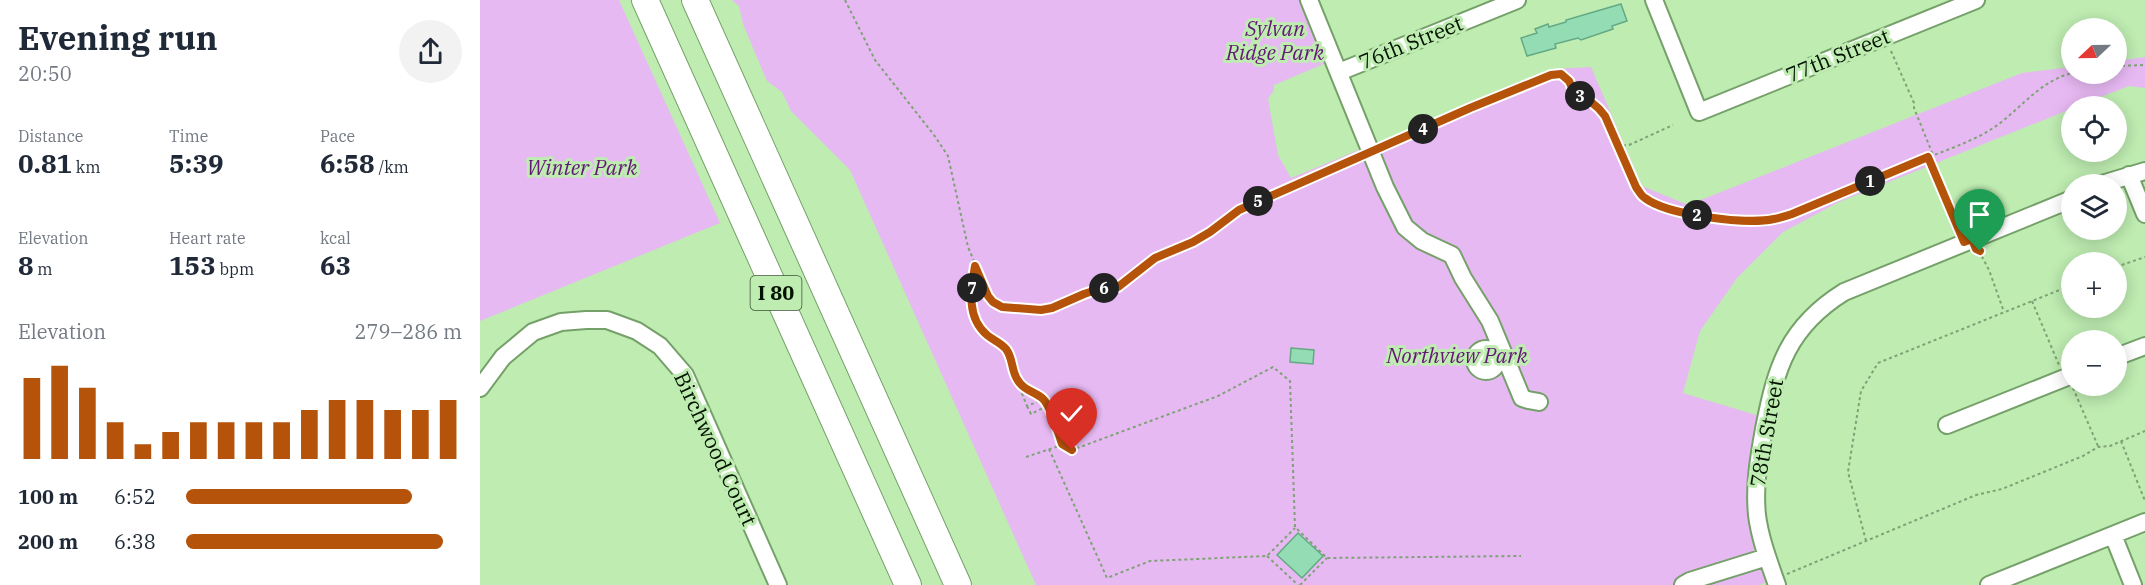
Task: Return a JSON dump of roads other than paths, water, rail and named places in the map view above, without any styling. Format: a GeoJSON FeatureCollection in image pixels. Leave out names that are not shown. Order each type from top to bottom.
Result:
{"type":"FeatureCollection","features":[{"type":"Feature","properties":{"kind":"highway","name":"I 80"},"geometry":{"type":"LineString","coordinates":[[645,0],[908,585]]}},
{"type":"Feature","properties":{"kind":"highway","name":"I 80"},"geometry":{"type":"LineString","coordinates":[[695,0],[958,585]]}},
{"type":"Feature","properties":{"kind":"street"},"geometry":{"type":"LineString","coordinates":[[1309,0],[1385,187],[1405,227],[1422,241],[1452,255],[1463,278],[1490,321],[1499,355],[1522,398],[1539,402]]}},
{"type":"Feature","properties":{"kind":"street","name":"76th Street"},"geometry":{"type":"LineString","coordinates":[[1339,72],[1489,5],[1517,0]]}},
{"type":"Feature","properties":{"kind":"street","name":"77th Street"},"geometry":{"type":"LineString","coordinates":[[1654,0],[1699,112],[1976,0]]}},
{"type":"Feature","properties":{"kind":"street"},"geometry":{"type":"LineString","coordinates":[[2137,173],[2145,214]]}},
{"type":"Feature","properties":{"kind":"street","name":"78th Street"},"geometry":{"type":"LineString","coordinates":[[1776,582],[1767,557],[1757,515],[1757,469],[1772,388],[1782,359],[1798,332],[1823,307],[1844,292],[2061,203]]}},
{"type":"Feature","properties":{"kind":"street","name":"Birchwood Court"},"geometry":{"type":"LineString","coordinates":[[480,388],[503,357],[533,332],[561,322],[607,320],[637,331],[660,346],[684,375],[778,585]]}},
{"type":"Feature","properties":{"kind":"street"},"geometry":{"type":"LineString","coordinates":[[2127,353],[2145,346]]}},
{"type":"Feature","properties":{"kind":"street"},"geometry":{"type":"LineString","coordinates":[[1947,425],[2061,383]]}},
{"type":"Feature","properties":{"kind":"street"},"geometry":{"type":"LineString","coordinates":[[1989,585],[2145,522]]}},
{"type":"Feature","properties":{"kind":"street"},"geometry":{"type":"LineString","coordinates":[[2113,535],[2133,585]]}},
{"type":"Feature","properties":{"kind":"street"},"geometry":{"type":"LineString","coordinates":[[1683,585],[1767,557]]}},
{"type":"Feature","properties":{"kind":"park label","name":"Sylvan Ridge Park"},"geometry":{"type":"Point","coordinates":[1275,41]}},
{"type":"Feature","properties":{"kind":"park label","name":"Winter Park"},"geometry":{"type":"Point","coordinates":[582,168]}},
{"type":"Feature","properties":{"kind":"park label","name":"Northview Park"},"geometry":{"type":"Point","coordinates":[1457,356]}}]}
